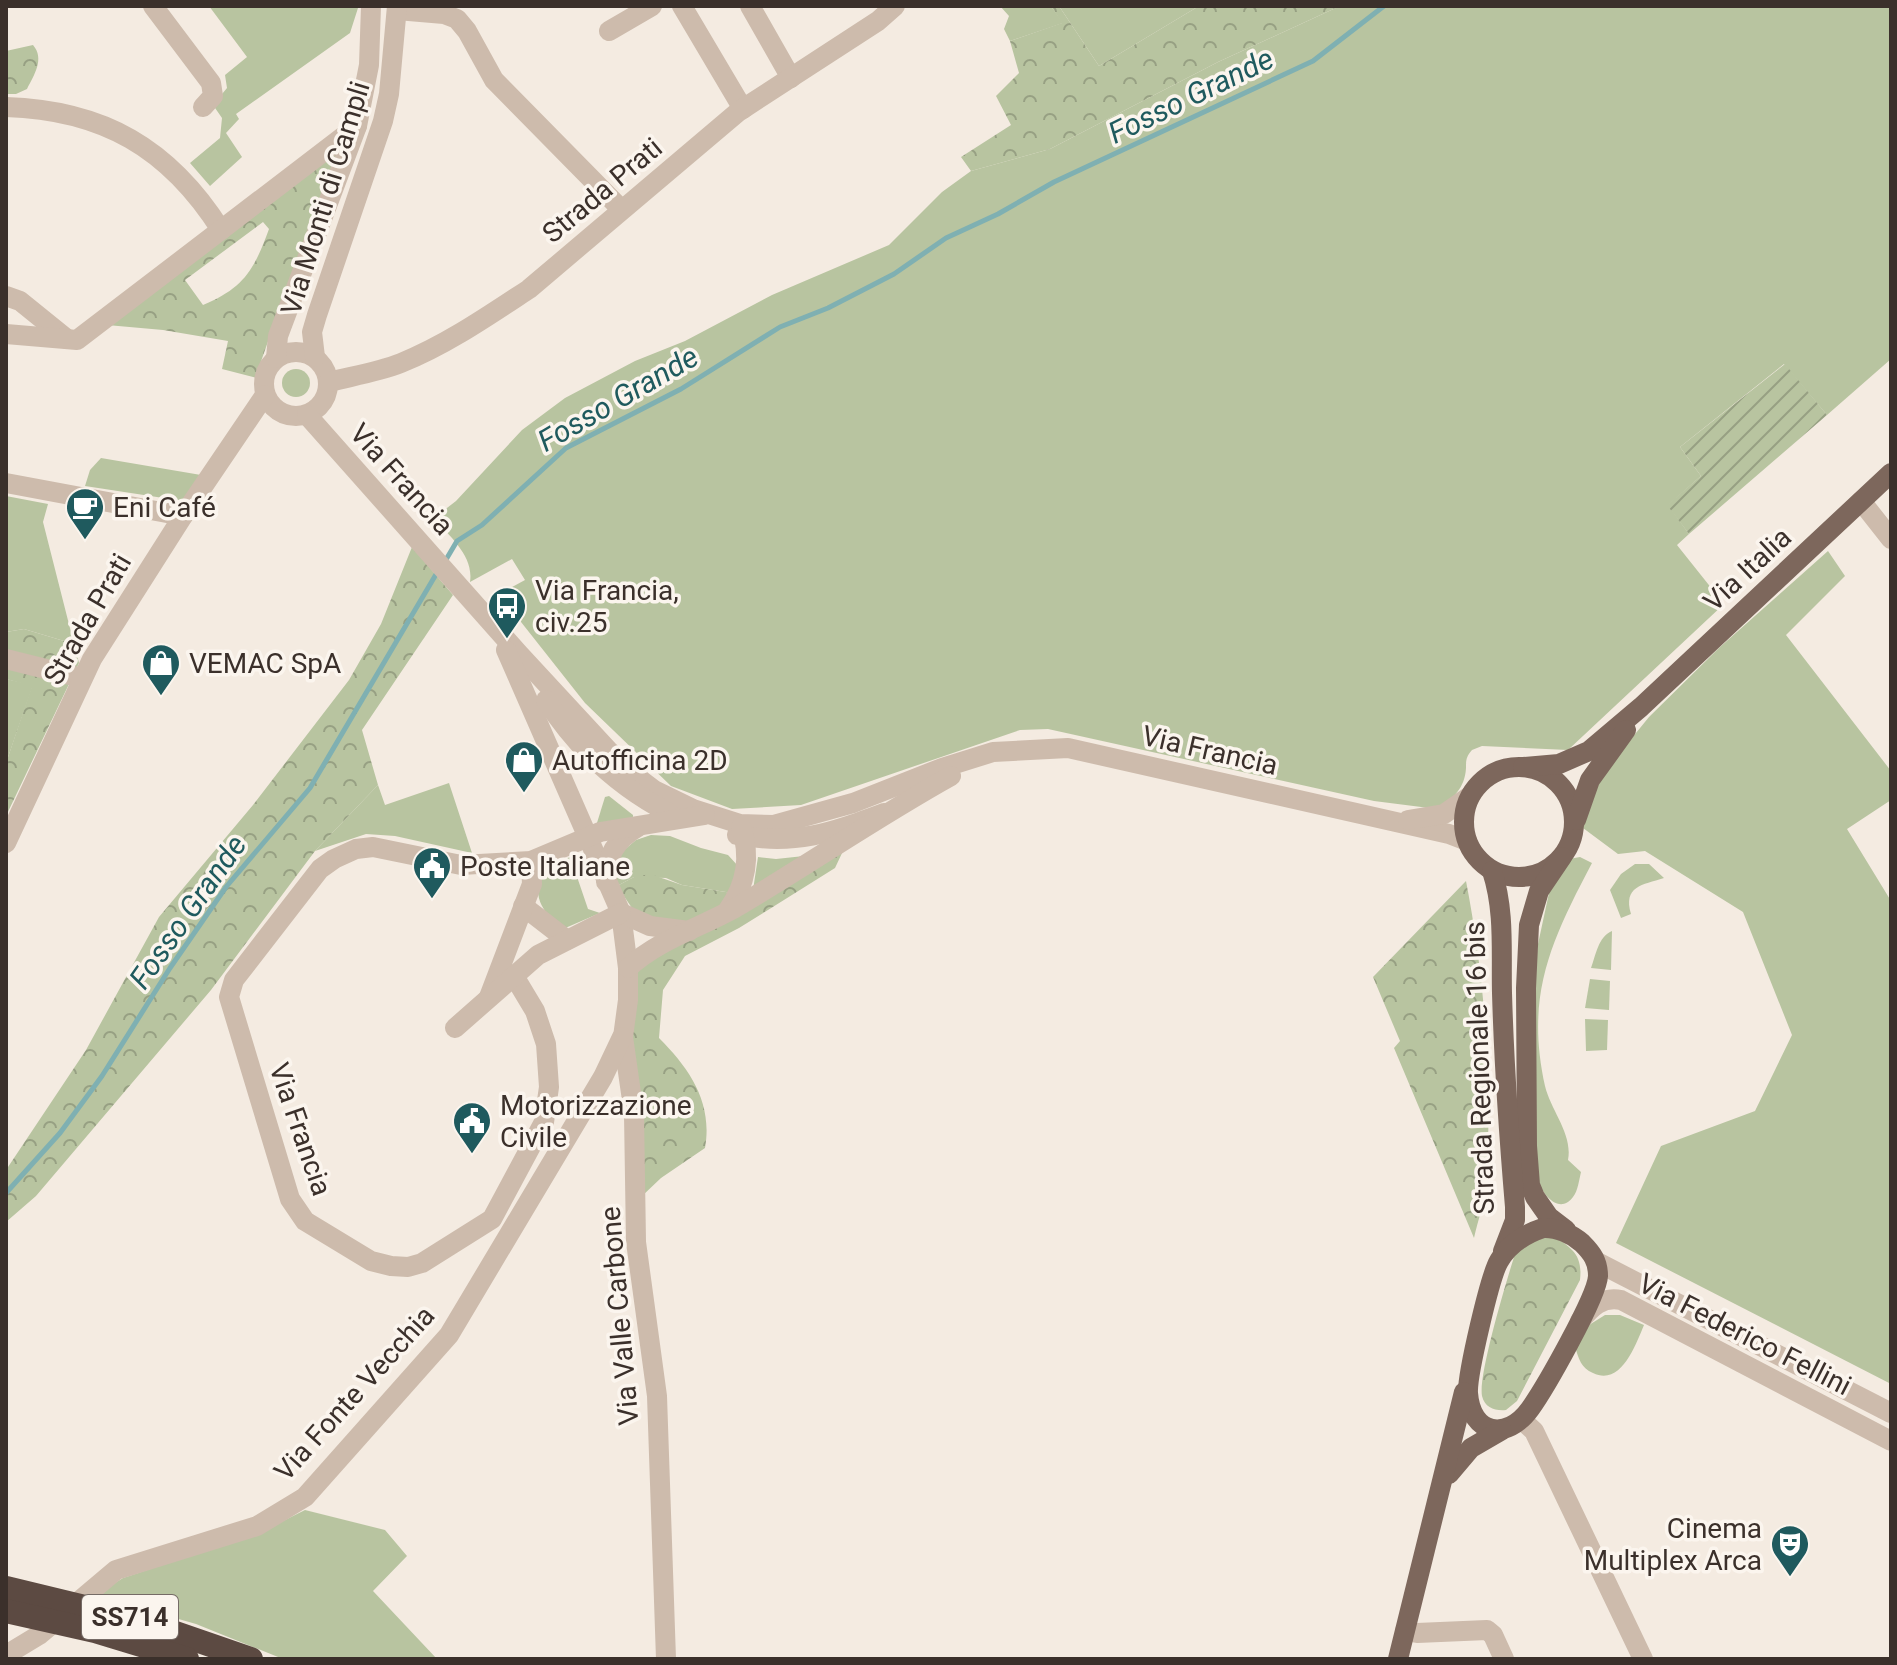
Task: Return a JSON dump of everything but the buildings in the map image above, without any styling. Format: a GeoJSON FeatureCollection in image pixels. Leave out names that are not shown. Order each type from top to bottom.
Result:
{"type":"FeatureCollection","features":[{"type":"Feature","properties":{"kind":"highway","name":"SS714"},"geometry":{"type":"LineString","coordinates":[[6,1588],[138,1620],[251,1659]]}},
{"type":"Feature","properties":{"kind":"highway","name":"SS714"},"geometry":{"type":"LineString","coordinates":[[6,1611],[95,1631],[187,1659]]}},
{"type":"Feature","properties":{"kind":"main road","name":"Via Italia"},"geometry":{"type":"LineString","coordinates":[[1523,767],[1572,760],[1589,751],[1641,707],[1891,473]]}},
{"type":"Feature","properties":{"kind":"main road","name":"Via Italia"},"geometry":{"type":"LineString","coordinates":[[1574,826],[1590,780],[1641,707]]}},
{"type":"Feature","properties":{"kind":"main road"},"geometry":{"type":"LineString","coordinates":[[1523,767],[1540,771],[1560,786],[1573,809],[1574,826],[1568,848],[1551,867],[1537,875],[1506,877],[1477,859],[1467,841],[1463,823],[1470,796],[1480,783],[1507,768],[1523,767]]}},
{"type":"Feature","properties":{"kind":"main road","name":"Strada Regionale 16 bis"},"geometry":{"type":"LineString","coordinates":[[1562,857],[1539,891],[1529,925],[1526,988],[1530,1185],[1549,1217],[1575,1237],[1597,1262]]}},
{"type":"Feature","properties":{"kind":"main road","name":"Strada Regionale 16 bis"},"geometry":{"type":"LineString","coordinates":[[1469,1372],[1498,1262],[1512,1232],[1515,1207],[1503,1009],[1502,919],[1492,871]]}},
{"type":"Feature","properties":{"kind":"main road"},"geometry":{"type":"LineString","coordinates":[[1498,1262],[1524,1235],[1543,1228],[1575,1237]]}},
{"type":"Feature","properties":{"kind":"main road"},"geometry":{"type":"LineString","coordinates":[[1440,1492],[1460,1459],[1471,1448],[1522,1420],[1538,1397],[1596,1288],[1597,1262]]}},
{"type":"Feature","properties":{"kind":"main road"},"geometry":{"type":"LineString","coordinates":[[1469,1372],[1468,1393],[1475,1419],[1485,1426],[1502,1430]]}},
{"type":"Feature","properties":{"kind":"main road"},"geometry":{"type":"LineString","coordinates":[[1398,1659],[1469,1372]]}},
{"type":"Feature","properties":{"kind":"street"},"geometry":{"type":"LineString","coordinates":[[153,6],[211,83],[213,96],[203,107]]}},
{"type":"Feature","properties":{"kind":"street"},"geometry":{"type":"LineString","coordinates":[[298,415],[271,405],[265,395],[265,375],[276,358],[278,336],[357,126],[369,65],[371,6]]}},
{"type":"Feature","properties":{"kind":"street"},"geometry":{"type":"LineString","coordinates":[[609,31],[652,6]]}},
{"type":"Feature","properties":{"kind":"street"},"geometry":{"type":"LineString","coordinates":[[682,6],[743,109]]}},
{"type":"Feature","properties":{"kind":"street"},"geometry":{"type":"LineString","coordinates":[[750,6],[791,78]]}},
{"type":"Feature","properties":{"kind":"street","name":"Strada Prati"},"geometry":{"type":"LineString","coordinates":[[329,382],[399,364],[466,329],[529,289],[743,109],[878,21],[895,6]]}},
{"type":"Feature","properties":{"kind":"street"},"geometry":{"type":"LineString","coordinates":[[397,8],[444,14],[457,19],[494,80],[621,209]]}},
{"type":"Feature","properties":{"kind":"street","name":"Via Monti di Campli"},"geometry":{"type":"LineString","coordinates":[[315,357],[312,332],[383,121],[389,94],[397,8]]}},
{"type":"Feature","properties":{"kind":"street"},"geometry":{"type":"LineString","coordinates":[[6,107],[68,114],[106,125],[134,138],[174,171],[199,198],[221,230]]}},
{"type":"Feature","properties":{"kind":"street"},"geometry":{"type":"LineString","coordinates":[[6,334],[77,340],[357,126]]}},
{"type":"Feature","properties":{"kind":"street"},"geometry":{"type":"LineString","coordinates":[[6,296],[20,301],[67,339]]}},
{"type":"Feature","properties":{"kind":"street"},"geometry":{"type":"LineString","coordinates":[[239,435],[298,415],[324,402],[329,382],[327,372],[315,357],[296,351],[276,358]]}},
{"type":"Feature","properties":{"kind":"street","name":"Strada Prati"},"geometry":{"type":"LineString","coordinates":[[6,843],[82,678],[102,642],[265,395]]}},
{"type":"Feature","properties":{"kind":"street","name":"Via Francia"},"geometry":{"type":"LineString","coordinates":[[298,415],[419,541],[629,771],[676,802],[742,830],[781,840],[801,839],[884,813]]}},
{"type":"Feature","properties":{"kind":"street"},"geometry":{"type":"LineString","coordinates":[[6,483],[183,516]]}},
{"type":"Feature","properties":{"kind":"street"},"geometry":{"type":"LineString","coordinates":[[1861,501],[1891,539]]}},
{"type":"Feature","properties":{"kind":"street","name":"Via Francia"},"geometry":{"type":"LineString","coordinates":[[487,615],[522,683],[585,837],[621,913],[628,968]]}},
{"type":"Feature","properties":{"kind":"street","name":"Via Francia"},"geometry":{"type":"LineString","coordinates":[[519,654],[551,707],[605,771],[645,800],[682,820],[714,830],[742,830],[796,820],[853,803],[972,758],[993,752],[1042,747],[1082,749],[1449,834],[1467,841]]}},
{"type":"Feature","properties":{"kind":"street"},"geometry":{"type":"LineString","coordinates":[[6,659],[82,678]]}},
{"type":"Feature","properties":{"kind":"street","name":"Via Francia"},"geometry":{"type":"LineString","coordinates":[[628,968],[649,951],[726,913],[823,856],[884,813],[955,774],[1009,751]]}},
{"type":"Feature","properties":{"kind":"street"},"geometry":{"type":"LineString","coordinates":[[605,771],[629,771]]}},
{"type":"Feature","properties":{"kind":"street","name":"Via Francia"},"geometry":{"type":"LineString","coordinates":[[1396,822],[1444,814],[1470,796]]}},
{"type":"Feature","properties":{"kind":"street","name":"Via Francia"},"geometry":{"type":"LineString","coordinates":[[514,976],[535,1011],[546,1044],[549,1087],[544,1122],[492,1219],[422,1263],[408,1267],[371,1261],[305,1221],[290,1199],[229,997],[234,980],[320,869],[356,849],[373,847],[461,865],[468,872],[531,861],[585,837],[707,815]]}},
{"type":"Feature","properties":{"kind":"street"},"geometry":{"type":"LineString","coordinates":[[606,882],[606,866],[617,843],[641,825]]}},
{"type":"Feature","properties":{"kind":"street"},"geometry":{"type":"LineString","coordinates":[[726,913],[744,877],[746,863],[742,830]]}},
{"type":"Feature","properties":{"kind":"street"},"geometry":{"type":"LineString","coordinates":[[489,998],[532,884],[531,861]]}},
{"type":"Feature","properties":{"kind":"street"},"geometry":{"type":"LineString","coordinates":[[523,906],[567,940]]}},
{"type":"Feature","properties":{"kind":"street"},"geometry":{"type":"LineString","coordinates":[[455,1028],[538,955],[621,913],[650,926],[689,931]]}},
{"type":"Feature","properties":{"kind":"street","name":"Via Valle Carbone"},"geometry":{"type":"LineString","coordinates":[[628,968],[623,1037],[634,1114],[636,1242],[657,1396],[666,1659]]}},
{"type":"Feature","properties":{"kind":"street","name":"Via Fonte Vecchia"},"geometry":{"type":"LineString","coordinates":[[6,1655],[39,1635],[116,1570],[257,1526],[305,1497],[449,1335],[603,1077],[623,1037]]}},
{"type":"Feature","properties":{"kind":"street","name":"Via Federico Fellini"},"geometry":{"type":"LineString","coordinates":[[1597,1262],[1891,1413]]}},
{"type":"Feature","properties":{"kind":"street","name":"Via Federico Fellini"},"geometry":{"type":"LineString","coordinates":[[1577,1324],[1599,1303],[1615,1298],[1621,1300],[1891,1441]]}},
{"type":"Feature","properties":{"kind":"street"},"geometry":{"type":"LineString","coordinates":[[1522,1420],[1534,1431],[1643,1659]]}},
{"type":"Feature","properties":{"kind":"street"},"geometry":{"type":"LineString","coordinates":[[1405,1631],[1487,1630],[1493,1635],[1504,1659]]}},
{"type":"Feature","properties":{"kind":"green space"},"geometry":{"type":"Polygon","coordinates":[[[209,6],[358,8],[350,33],[236,114],[239,119],[226,133],[242,157],[210,186],[190,163],[220,138],[222,118],[213,105],[227,88],[225,75],[247,57],[209,6]]]}},
{"type":"Feature","properties":{"kind":"green space"},"geometry":{"type":"Polygon","coordinates":[[[1000,6],[1051,6],[1063,23],[1010,41],[1004,29],[1009,16],[1000,6]]]}},
{"type":"Feature","properties":{"kind":"green space"},"geometry":{"type":"Polygon","coordinates":[[[1051,6],[1059,6],[1099,66],[1199,6],[1340,6],[1218,62],[1050,149],[971,171],[961,157],[1011,125],[996,96],[1019,73],[1010,41],[1062,23],[1051,6]]]}},
{"type":"Feature","properties":{"kind":"green space"},"geometry":{"type":"Polygon","coordinates":[[[1059,6],[1199,6],[1099,66],[1059,6]]]}},
{"type":"Feature","properties":{"kind":"green space"},"geometry":{"type":"Polygon","coordinates":[[[1340,6],[1891,6],[1891,359],[1827,415],[1784,364],[1680,447],[1701,476],[1668,505],[1689,534],[1677,545],[1724,604],[1568,750],[1482,746],[1472,750],[1461,787],[1437,809],[1374,801],[1048,729],[1020,730],[801,805],[732,809],[671,786],[585,703],[499,594],[525,580],[512,559],[470,582],[465,555],[434,518],[456,501],[522,430],[565,398],[635,361],[685,341],[772,295],[889,245],[942,192],[971,171],[1050,149],[1218,62],[1340,6]]]}},
{"type":"Feature","properties":{"kind":"green space"},"geometry":{"type":"Polygon","coordinates":[[[33,45],[38,61],[27,89],[6,94],[6,51],[33,45]]]}},
{"type":"Feature","properties":{"kind":"green space"},"geometry":{"type":"Polygon","coordinates":[[[346,146],[272,330],[258,370],[261,379],[222,369],[228,341],[107,325],[346,146]],[[263,222],[185,280],[203,305],[228,292],[246,276],[269,229],[263,222]]]}},
{"type":"Feature","properties":{"kind":"green space"},"geometry":{"type":"Polygon","coordinates":[[[1785,364],[1827,415],[1689,534],[1667,505],[1701,476],[1680,447],[1785,364]]]}},
{"type":"Feature","properties":{"kind":"green space"},"geometry":{"type":"Polygon","coordinates":[[[296,369],[306,373],[310,383],[306,393],[296,397],[286,393],[282,383],[286,373],[296,369]]]}},
{"type":"Feature","properties":{"kind":"green space"},"geometry":{"type":"Polygon","coordinates":[[[101,458],[201,475],[183,501],[85,486],[90,470],[101,458]]]}},
{"type":"Feature","properties":{"kind":"green space"},"geometry":{"type":"Polygon","coordinates":[[[6,496],[48,504],[43,522],[74,644],[24,629],[6,632],[6,496]]]}},
{"type":"Feature","properties":{"kind":"green space"},"geometry":{"type":"Polygon","coordinates":[[[412,547],[453,595],[362,730],[378,785],[315,851],[211,990],[36,1196],[6,1222],[6,1170],[86,1050],[159,917],[253,805],[349,680],[381,624],[412,547]]]}},
{"type":"Feature","properties":{"kind":"green space"},"geometry":{"type":"Polygon","coordinates":[[[1828,551],[1845,576],[1786,635],[1891,771],[1891,800],[1847,829],[1891,901],[1891,1384],[1616,1243],[1661,1146],[1755,1111],[1792,1035],[1743,912],[1645,851],[1618,854],[1583,828],[1588,803],[1605,771],[1649,717],[1720,647],[1828,551]]]}},
{"type":"Feature","properties":{"kind":"green space"},"geometry":{"type":"Polygon","coordinates":[[[24,629],[74,644],[79,663],[6,816],[6,763],[32,686],[6,679],[6,632],[24,629]]]}},
{"type":"Feature","properties":{"kind":"green space"},"geometry":{"type":"Polygon","coordinates":[[[6,679],[33,685],[6,763],[6,679]]]}},
{"type":"Feature","properties":{"kind":"green space"},"geometry":{"type":"Polygon","coordinates":[[[449,783],[472,853],[395,836],[366,834],[315,851],[378,785],[385,805],[449,783]]]}},
{"type":"Feature","properties":{"kind":"green space"},"geometry":{"type":"Polygon","coordinates":[[[609,796],[633,818],[596,826],[605,797],[609,796]]]}},
{"type":"Feature","properties":{"kind":"green space"},"geometry":{"type":"Polygon","coordinates":[[[651,835],[670,836],[728,855],[738,866],[732,893],[682,885],[666,878],[634,877],[617,886],[617,856],[636,840],[651,835]]]}},
{"type":"Feature","properties":{"kind":"green space"},"geometry":{"type":"Polygon","coordinates":[[[843,851],[835,868],[739,928],[685,956],[663,990],[659,1038],[697,1088],[706,1116],[707,1132],[705,1148],[661,1178],[641,1197],[629,1037],[628,968],[843,851]]]}},
{"type":"Feature","properties":{"kind":"green space"},"geometry":{"type":"Polygon","coordinates":[[[578,854],[580,859],[573,865],[588,909],[600,913],[563,929],[544,909],[538,886],[545,867],[578,854]]]}},
{"type":"Feature","properties":{"kind":"green space"},"geometry":{"type":"Polygon","coordinates":[[[804,856],[753,890],[758,857],[804,856]]]}},
{"type":"Feature","properties":{"kind":"green space"},"geometry":{"type":"Polygon","coordinates":[[[1580,857],[1592,863],[1554,944],[1540,996],[1538,1024],[1545,1086],[1565,1132],[1568,1160],[1581,1172],[1575,1195],[1562,1204],[1546,1196],[1537,1178],[1533,983],[1552,879],[1569,859],[1580,857]]]}},
{"type":"Feature","properties":{"kind":"green space"},"geometry":{"type":"Polygon","coordinates":[[[1635,864],[1649,864],[1664,878],[1636,888],[1630,898],[1631,914],[1621,918],[1610,890],[1621,874],[1635,864]]]}},
{"type":"Feature","properties":{"kind":"green space"},"geometry":{"type":"Polygon","coordinates":[[[650,874],[682,885],[732,893],[725,903],[690,924],[652,919],[632,908],[617,886],[634,877],[650,874]]]}},
{"type":"Feature","properties":{"kind":"green space"},"geometry":{"type":"Polygon","coordinates":[[[1466,881],[1483,994],[1488,1070],[1486,1183],[1474,1238],[1394,1048],[1400,1041],[1373,977],[1466,881]]]}},
{"type":"Feature","properties":{"kind":"green space"},"geometry":{"type":"Polygon","coordinates":[[[1612,931],[1611,970],[1591,968],[1601,942],[1612,931]]]}},
{"type":"Feature","properties":{"kind":"green space"},"geometry":{"type":"Polygon","coordinates":[[[1590,979],[1610,981],[1609,1010],[1585,1008],[1590,979]]]}},
{"type":"Feature","properties":{"kind":"green space"},"geometry":{"type":"Polygon","coordinates":[[[1585,1019],[1608,1020],[1607,1050],[1586,1051],[1585,1019]]]}},
{"type":"Feature","properties":{"kind":"green space"},"geometry":{"type":"Polygon","coordinates":[[[1551,1235],[1574,1252],[1580,1264],[1580,1280],[1517,1401],[1506,1410],[1494,1409],[1482,1396],[1484,1368],[1515,1254],[1520,1246],[1551,1235]]]}},
{"type":"Feature","properties":{"kind":"green space"},"geometry":{"type":"Polygon","coordinates":[[[1605,1315],[1620,1315],[1644,1325],[1626,1361],[1612,1374],[1603,1376],[1586,1369],[1575,1347],[1589,1325],[1605,1315]]]}},
{"type":"Feature","properties":{"kind":"green space"},"geometry":{"type":"Polygon","coordinates":[[[305,1510],[385,1530],[407,1556],[373,1591],[437,1659],[283,1659],[196,1624],[95,1595],[123,1578],[259,1533],[305,1510]]]}},
{"type":"Feature","properties":{"kind":"waterway","name":"Fosso Grande"},"geometry":{"type":"LineString","coordinates":[[444,563],[457,541],[482,525],[566,448],[681,389],[780,327],[828,308],[894,274],[946,238],[998,214],[1054,182],[1313,61],[1384,6]]}},
{"type":"Feature","properties":{"kind":"waterway","name":"Fosso Grande"},"geometry":{"type":"LineString","coordinates":[[6,1193],[60,1133],[102,1076],[226,887],[310,788],[438,571]]}},
{"type":"Feature","properties":{"kind":"place","name":"Eni Café"},"geometry":{"type":"Point","coordinates":[85,541]}},
{"type":"Feature","properties":{"kind":"place","name":"Via Francia, civ.25"},"geometry":{"type":"Point","coordinates":[507,640]}},
{"type":"Feature","properties":{"kind":"place","name":"VEMAC SpA"},"geometry":{"type":"Point","coordinates":[161,697]}},
{"type":"Feature","properties":{"kind":"place","name":"Autofficina 2D"},"geometry":{"type":"Point","coordinates":[524,794]}},
{"type":"Feature","properties":{"kind":"place","name":"Poste Italiane"},"geometry":{"type":"Point","coordinates":[432,900]}},
{"type":"Feature","properties":{"kind":"place","name":"Motorizzazione Civile"},"geometry":{"type":"Point","coordinates":[472,1155]}},
{"type":"Feature","properties":{"kind":"place","name":"Cinema Multiplex Arca"},"geometry":{"type":"Point","coordinates":[1790,1578]}}]}
